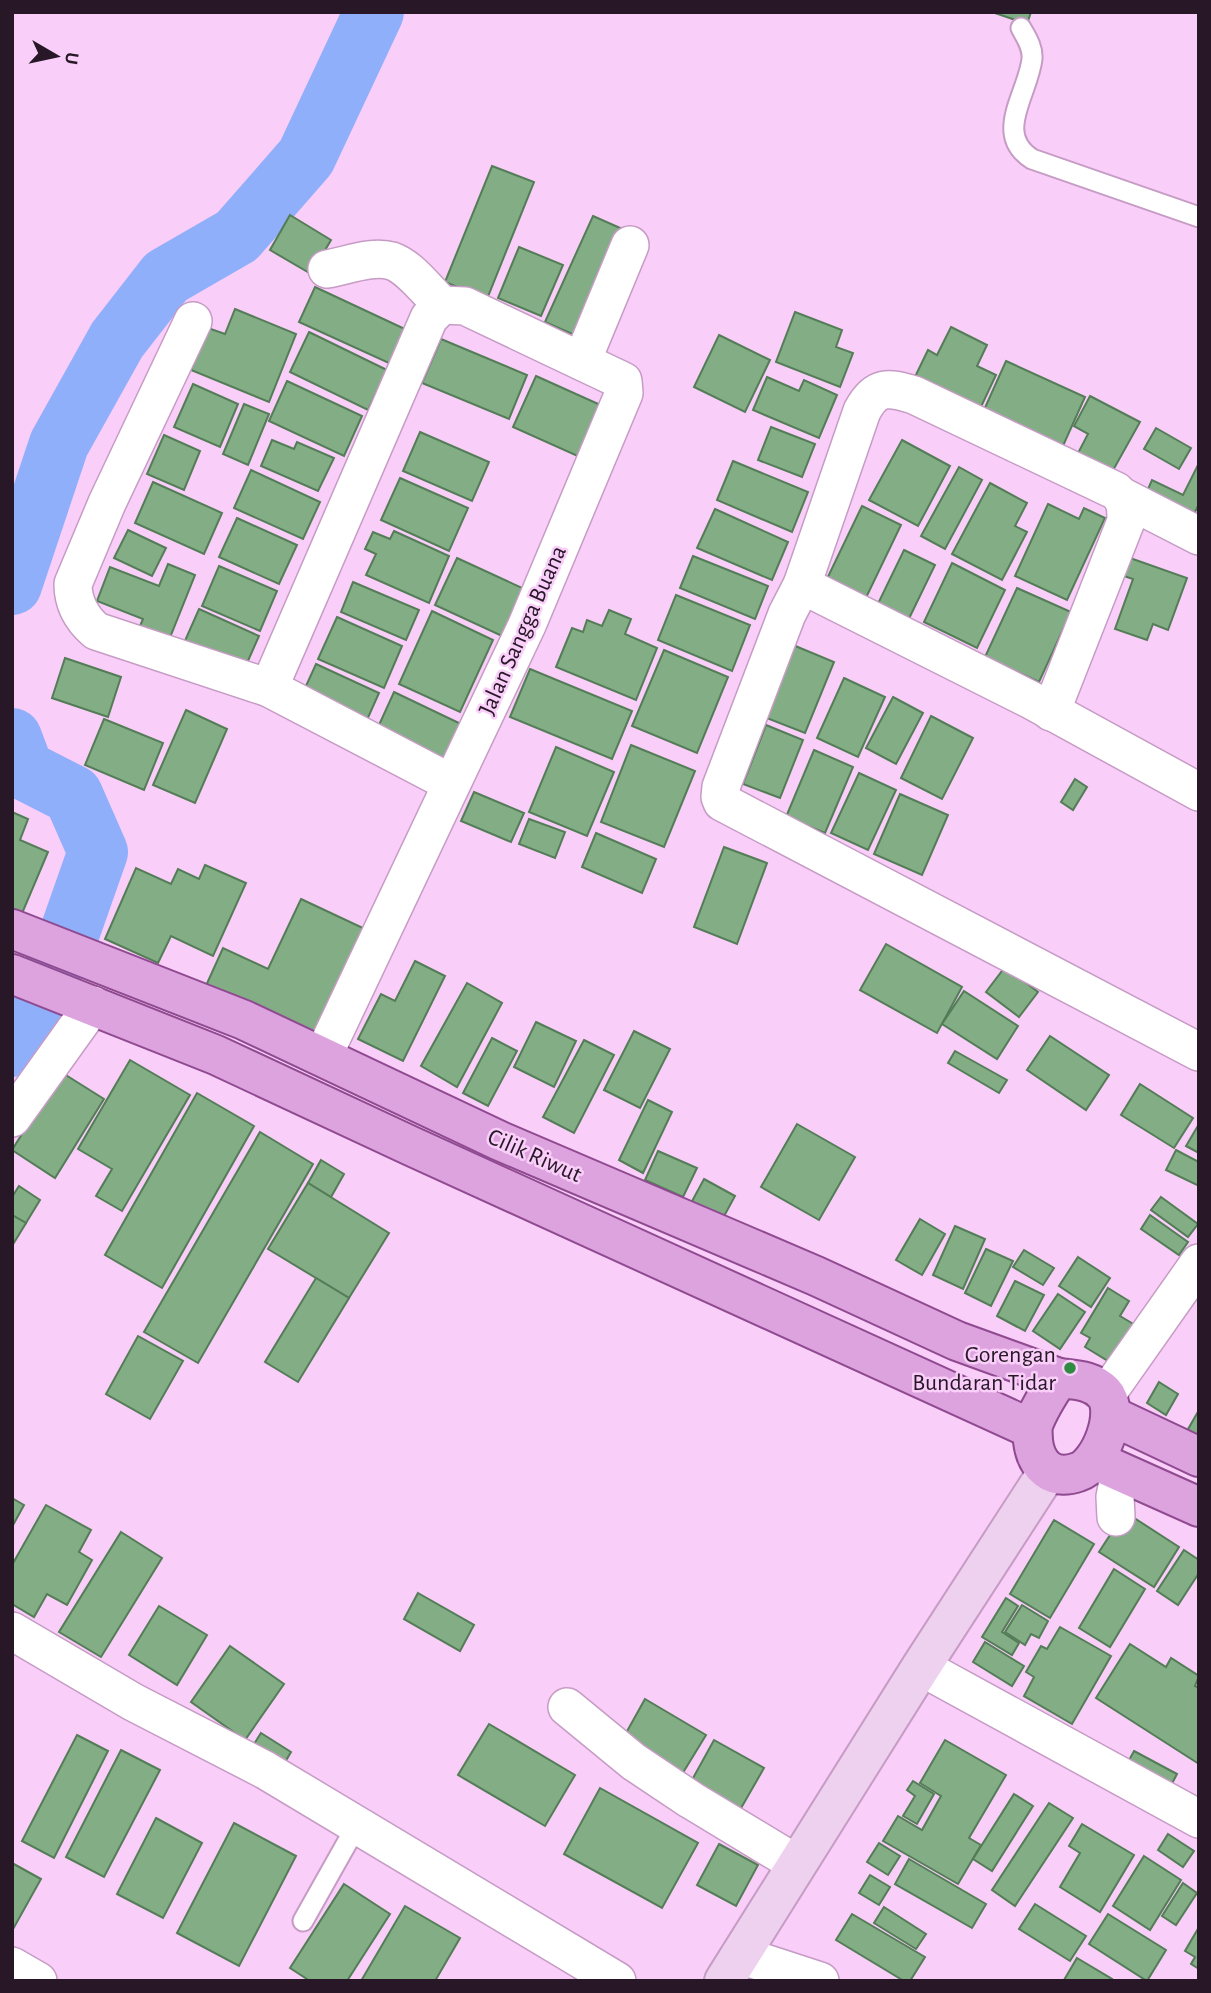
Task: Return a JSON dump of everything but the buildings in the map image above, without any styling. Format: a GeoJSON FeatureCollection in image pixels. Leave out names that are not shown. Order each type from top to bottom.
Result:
{"type":"FeatureCollection","features":[{"type":"Feature","properties":{"kind":"main road","name":"Cilik Riwut"},"geometry":{"type":"LineString","coordinates":[[12,929],[87,956],[244,1020],[500,1141],[816,1276],[957,1341],[1059,1378]]}},
{"type":"Feature","properties":{"kind":"main road","name":"Cilik Riwut"},"geometry":{"type":"LineString","coordinates":[[12,974],[216,1055],[1032,1429]]}},
{"type":"Feature","properties":{"kind":"main road"},"geometry":{"type":"LineString","coordinates":[[411,1146],[426,1104]]}},
{"type":"Feature","properties":{"kind":"main road"},"geometry":{"type":"LineString","coordinates":[[1199,1457],[1109,1405],[1091,1383],[1059,1378],[1044,1400],[1032,1429],[1035,1456],[1048,1471],[1061,1474],[1107,1466],[1199,1507]]}},
{"type":"Feature","properties":{"kind":"main road"},"geometry":{"type":"LineString","coordinates":[[1107,1466],[1109,1405]]}},
{"type":"Feature","properties":{"kind":"street"},"geometry":{"type":"LineString","coordinates":[[582,361],[630,245]]}},
{"type":"Feature","properties":{"kind":"street"},"geometry":{"type":"LineString","coordinates":[[269,688],[429,318],[442,305],[410,273],[392,261],[373,259],[327,269]]}},
{"type":"Feature","properties":{"kind":"street","name":"Jalan Sangga Buana"},"geometry":{"type":"LineString","coordinates":[[323,1056],[527,625],[624,393],[623,381],[582,361],[465,306],[442,305]]}},
{"type":"Feature","properties":{"kind":"street"},"geometry":{"type":"LineString","coordinates":[[193,321],[107,503],[73,584],[73,598],[85,621],[96,631],[269,688],[451,783]]}},
{"type":"Feature","properties":{"kind":"street"},"geometry":{"type":"LineString","coordinates":[[1199,536],[1116,491],[914,395],[895,389],[876,391],[862,411],[802,585],[787,614],[721,788],[720,797],[722,802],[1199,1052]]}},
{"type":"Feature","properties":{"kind":"street"},"geometry":{"type":"LineString","coordinates":[[1051,712],[1125,521],[1126,507],[1123,497]]}},
{"type":"Feature","properties":{"kind":"street"},"geometry":{"type":"LineString","coordinates":[[802,585],[1051,712],[1199,792]]}},
{"type":"Feature","properties":{"kind":"street"},"geometry":{"type":"LineString","coordinates":[[12,1118],[84,1001]]}},
{"type":"Feature","properties":{"kind":"street"},"geometry":{"type":"LineString","coordinates":[[1109,1405],[1199,1263]]}},
{"type":"Feature","properties":{"kind":"street"},"geometry":{"type":"LineString","coordinates":[[1107,1466],[1115,1497],[1115,1517]]}},
{"type":"Feature","properties":{"kind":"street"},"geometry":{"type":"LineString","coordinates":[[820,1981],[732,1968],[1048,1471]]}},
{"type":"Feature","properties":{"kind":"street"},"geometry":{"type":"LineString","coordinates":[[12,1631],[133,1702],[265,1770],[617,1981]]}},
{"type":"Feature","properties":{"kind":"street"},"geometry":{"type":"LineString","coordinates":[[921,1667],[1199,1819]]}},
{"type":"Feature","properties":{"kind":"street"},"geometry":{"type":"LineString","coordinates":[[567,1707],[634,1762],[797,1864]]}},
{"type":"Feature","properties":{"kind":"street"},"geometry":{"type":"LineString","coordinates":[[12,1966],[38,1981]]}},
{"type":"Feature","properties":{"kind":"lane"},"geometry":{"type":"LineString","coordinates":[[1021,28],[1030,44],[1032,57],[1012,128],[1022,153],[1032,159],[1199,217]]}},
{"type":"Feature","properties":{"kind":"lane"},"geometry":{"type":"LineString","coordinates":[[303,1921],[357,1825]]}},
{"type":"Feature","properties":{"kind":"waterway"},"geometry":{"type":"LineString","coordinates":[[12,585],[59,444],[117,340],[166,277],[237,236],[306,157],[374,12]]}},
{"type":"Feature","properties":{"kind":"waterway"},"geometry":{"type":"LineString","coordinates":[[12,738],[24,770],[73,795],[98,852],[66,943],[12,1047]]}},
{"type":"Feature","properties":{"kind":"place","name":"Gorengan Bundaran Tidar"},"geometry":{"type":"Point","coordinates":[1070,1368]}}]}
